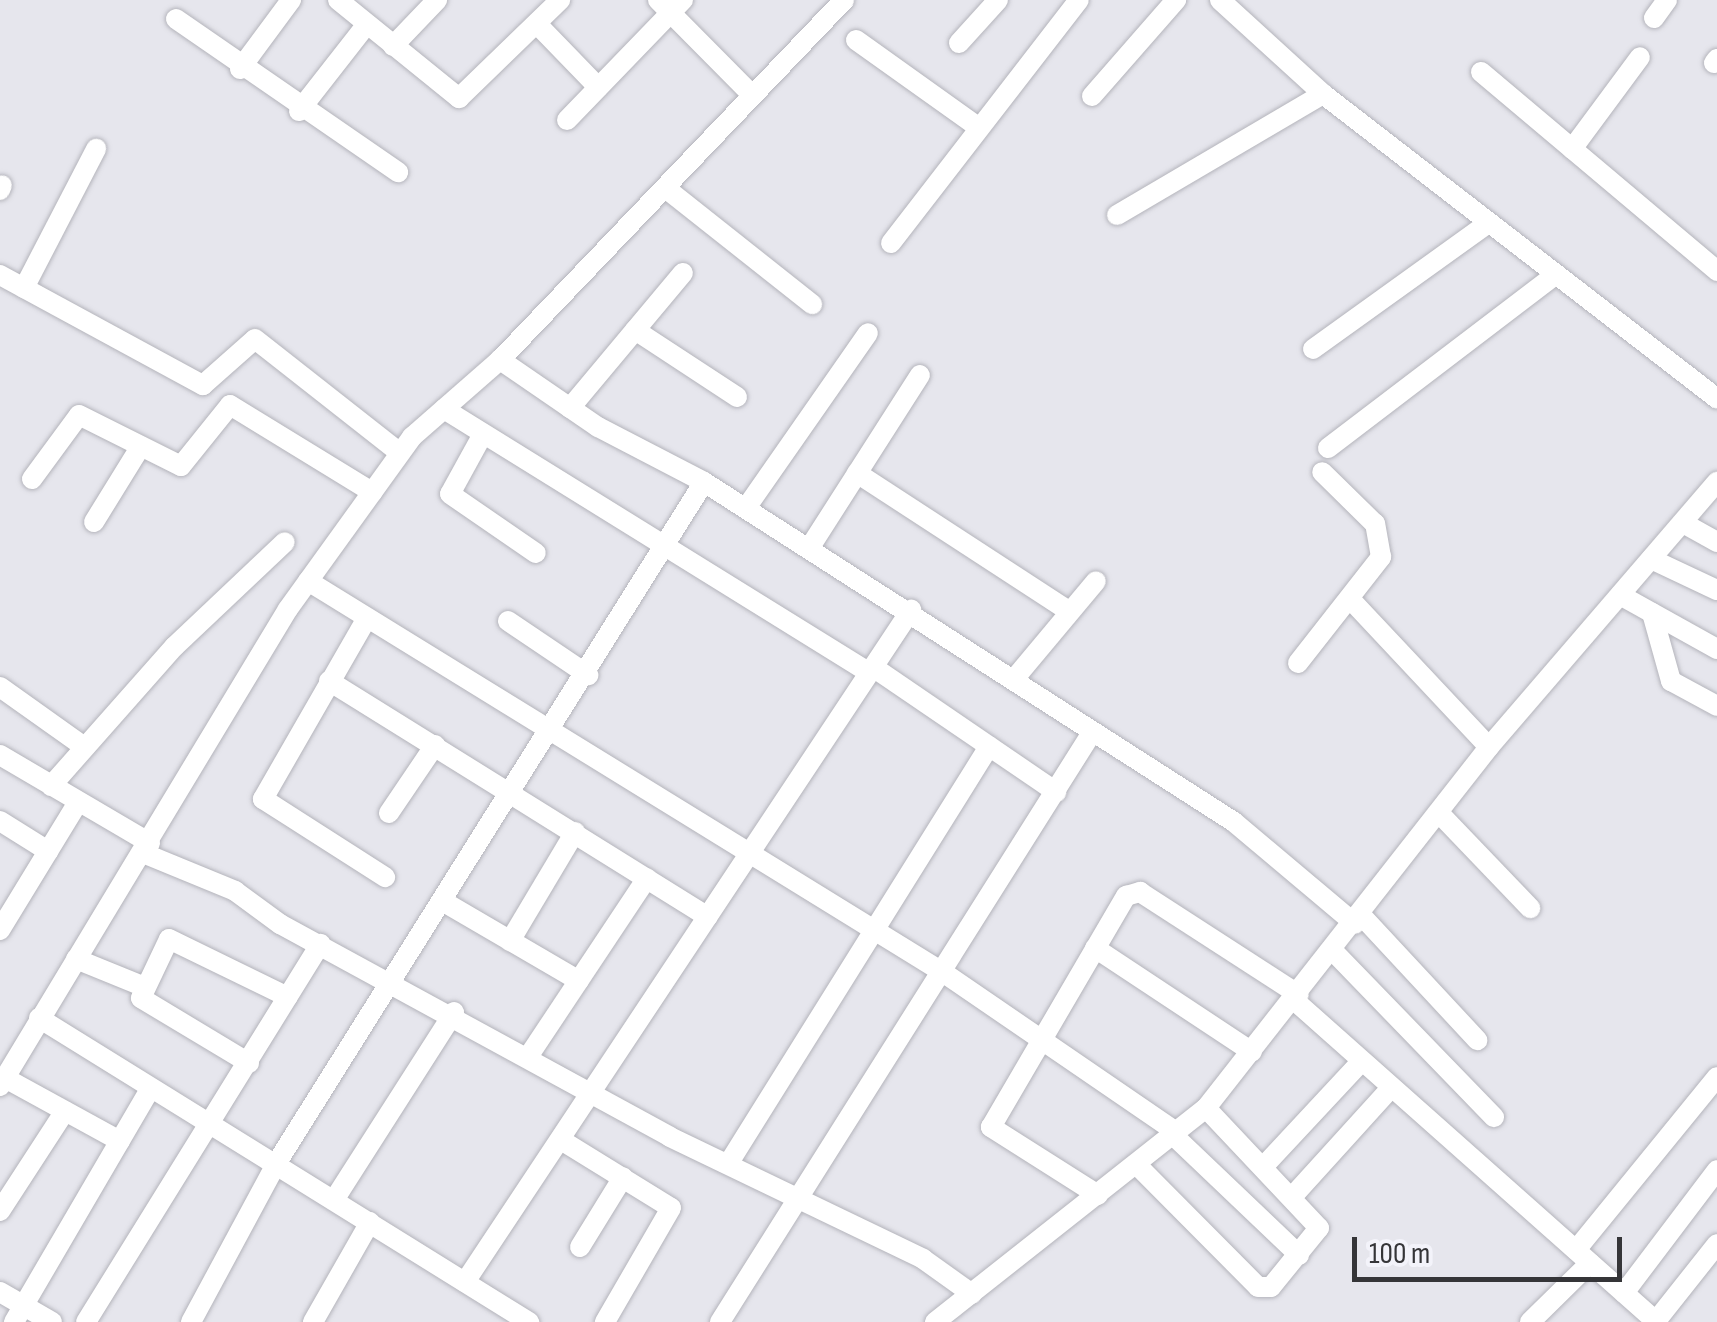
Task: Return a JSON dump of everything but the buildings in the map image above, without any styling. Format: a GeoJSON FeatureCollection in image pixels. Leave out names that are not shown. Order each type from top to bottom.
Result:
{"type":"FeatureCollection","features":[{"type":"Feature","properties":{"kind":"street"},"geometry":{"type":"LineString","coordinates":[[240,69],[291,0]]}},
{"type":"Feature","properties":{"kind":"street"},"geometry":{"type":"LineString","coordinates":[[338,0],[459,98],[560,0]]}},
{"type":"Feature","properties":{"kind":"street"},"geometry":{"type":"LineString","coordinates":[[393,46],[437,0]]}},
{"type":"Feature","properties":{"kind":"street"},"geometry":{"type":"LineString","coordinates":[[960,44],[998,0]]}},
{"type":"Feature","properties":{"kind":"street"},"geometry":{"type":"LineString","coordinates":[[891,242],[1079,0]]}},
{"type":"Feature","properties":{"kind":"street"},"geometry":{"type":"LineString","coordinates":[[1092,96],[1176,0]]}},
{"type":"Feature","properties":{"kind":"street"},"geometry":{"type":"LineString","coordinates":[[1220,0],[1323,94],[1717,398]]}},
{"type":"Feature","properties":{"kind":"street"},"geometry":{"type":"LineString","coordinates":[[1654,18],[1667,0]]}},
{"type":"Feature","properties":{"kind":"street"},"geometry":{"type":"LineString","coordinates":[[120,1141],[2,1082],[308,581],[400,454],[500,360],[668,190],[834,2]]}},
{"type":"Feature","properties":{"kind":"street"},"geometry":{"type":"LineString","coordinates":[[567,120],[671,4],[751,94]]}},
{"type":"Feature","properties":{"kind":"street"},"geometry":{"type":"LineString","coordinates":[[176,19],[299,111],[398,172]]}},
{"type":"Feature","properties":{"kind":"street"},"geometry":{"type":"LineString","coordinates":[[299,111],[366,24]]}},
{"type":"Feature","properties":{"kind":"street"},"geometry":{"type":"LineString","coordinates":[[537,24],[598,87]]}},
{"type":"Feature","properties":{"kind":"street"},"geometry":{"type":"LineString","coordinates":[[856,40],[978,128]]}},
{"type":"Feature","properties":{"kind":"street"},"geometry":{"type":"LineString","coordinates":[[1572,149],[1640,57]]}},
{"type":"Feature","properties":{"kind":"street"},"geometry":{"type":"LineString","coordinates":[[1482,72],[1717,270]]}},
{"type":"Feature","properties":{"kind":"street"},"geometry":{"type":"LineString","coordinates":[[1117,216],[1323,94]]}},
{"type":"Feature","properties":{"kind":"street"},"geometry":{"type":"LineString","coordinates":[[24,288],[96,148]]}},
{"type":"Feature","properties":{"kind":"street"},"geometry":{"type":"LineString","coordinates":[[668,190],[812,304]]}},
{"type":"Feature","properties":{"kind":"street"},"geometry":{"type":"LineString","coordinates":[[1313,349],[1487,224]]}},
{"type":"Feature","properties":{"kind":"street"},"geometry":{"type":"LineString","coordinates":[[570,408],[682,272]]}},
{"type":"Feature","properties":{"kind":"street"},"geometry":{"type":"LineString","coordinates":[[0,275],[204,385],[255,339],[400,454]]}},
{"type":"Feature","properties":{"kind":"street"},"geometry":{"type":"LineString","coordinates":[[1328,448],[1554,276]]}},
{"type":"Feature","properties":{"kind":"street"},"geometry":{"type":"LineString","coordinates":[[634,330],[737,397]]}},
{"type":"Feature","properties":{"kind":"street"},"geometry":{"type":"LineString","coordinates":[[746,508],[868,333]]}},
{"type":"Feature","properties":{"kind":"street"},"geometry":{"type":"LineString","coordinates":[[500,360],[570,408],[704,482],[810,547],[1015,678],[1091,734],[1234,822],[1358,920],[1476,1040]]}},
{"type":"Feature","properties":{"kind":"street"},"geometry":{"type":"LineString","coordinates":[[810,547],[920,376]]}},
{"type":"Feature","properties":{"kind":"street"},"geometry":{"type":"LineString","coordinates":[[32,478],[79,415],[181,466],[236,406],[372,492]]}},
{"type":"Feature","properties":{"kind":"street"},"geometry":{"type":"LineString","coordinates":[[444,409],[665,548],[871,669],[1056,792]]}},
{"type":"Feature","properties":{"kind":"street"},"geometry":{"type":"LineString","coordinates":[[483,434],[450,494],[536,553]]}},
{"type":"Feature","properties":{"kind":"street"},"geometry":{"type":"LineString","coordinates":[[94,522],[141,446]]}},
{"type":"Feature","properties":{"kind":"street"},"geometry":{"type":"LineString","coordinates":[[1298,664],[1380,565],[1380,534],[1322,472]]}},
{"type":"Feature","properties":{"kind":"street"},"geometry":{"type":"LineString","coordinates":[[857,473],[1069,611]]}},
{"type":"Feature","properties":{"kind":"street"},"geometry":{"type":"LineString","coordinates":[[190,1322],[276,1164],[552,733],[704,482]]}},
{"type":"Feature","properties":{"kind":"street"},"geometry":{"type":"LineString","coordinates":[[935,1322],[1206,1108],[1334,952],[1489,746],[1717,482]]}},
{"type":"Feature","properties":{"kind":"street"},"geometry":{"type":"LineString","coordinates":[[1682,523],[1717,542]]}},
{"type":"Feature","properties":{"kind":"street"},"geometry":{"type":"LineString","coordinates":[[51,786],[84,746],[285,542]]}},
{"type":"Feature","properties":{"kind":"street"},"geometry":{"type":"LineString","coordinates":[[1651,559],[1717,590]]}},
{"type":"Feature","properties":{"kind":"street"},"geometry":{"type":"LineString","coordinates":[[308,581],[944,974],[1040,1038],[1175,1133],[1299,1255]]}},
{"type":"Feature","properties":{"kind":"street"},"geometry":{"type":"LineString","coordinates":[[1015,678],[1096,581]]}},
{"type":"Feature","properties":{"kind":"street"},"geometry":{"type":"LineString","coordinates":[[1620,595],[1717,649]]}},
{"type":"Feature","properties":{"kind":"street"},"geometry":{"type":"LineString","coordinates":[[1352,601],[1489,746]]}},
{"type":"Feature","properties":{"kind":"street"},"geometry":{"type":"LineString","coordinates":[[465,1282],[910,610]]}},
{"type":"Feature","properties":{"kind":"street"},"geometry":{"type":"LineString","coordinates":[[1652,613],[1671,681],[1717,706]]}},
{"type":"Feature","properties":{"kind":"street"},"geometry":{"type":"LineString","coordinates":[[367,618],[264,799],[385,878]]}},
{"type":"Feature","properties":{"kind":"street"},"geometry":{"type":"LineString","coordinates":[[508,621],[588,675]]}},
{"type":"Feature","properties":{"kind":"street"},"geometry":{"type":"LineString","coordinates":[[329,682],[513,792],[708,918]]}},
{"type":"Feature","properties":{"kind":"street"},"geometry":{"type":"LineString","coordinates":[[0,687],[84,746]]}},
{"type":"Feature","properties":{"kind":"street"},"geometry":{"type":"LineString","coordinates":[[720,1322],[944,974],[1091,734]]}},
{"type":"Feature","properties":{"kind":"street"},"geometry":{"type":"LineString","coordinates":[[389,814],[435,745]]}},
{"type":"Feature","properties":{"kind":"street"},"geometry":{"type":"LineString","coordinates":[[730,1161],[988,746]]}},
{"type":"Feature","properties":{"kind":"street"},"geometry":{"type":"LineString","coordinates":[[0,756],[146,848],[235,891],[320,944],[454,1012],[972,1294]]}},
{"type":"Feature","properties":{"kind":"street"},"geometry":{"type":"LineString","coordinates":[[0,930],[78,802]]}},
{"type":"Feature","properties":{"kind":"street"},"geometry":{"type":"LineString","coordinates":[[1439,813],[1530,908]]}},
{"type":"Feature","properties":{"kind":"street"},"geometry":{"type":"LineString","coordinates":[[0,821],[48,852]]}},
{"type":"Feature","properties":{"kind":"street"},"geometry":{"type":"LineString","coordinates":[[510,941],[575,832]]}},
{"type":"Feature","properties":{"kind":"street"},"geometry":{"type":"LineString","coordinates":[[530,1054],[647,878]]}},
{"type":"Feature","properties":{"kind":"street"},"geometry":{"type":"LineString","coordinates":[[1098,1195],[991,1127],[1126,896],[1140,892],[1296,997],[1390,1089],[1657,1322],[1717,1244]]}},
{"type":"Feature","properties":{"kind":"street"},"geometry":{"type":"LineString","coordinates":[[444,902],[579,981]]}},
{"type":"Feature","properties":{"kind":"street"},"geometry":{"type":"LineString","coordinates":[[248,1063],[141,998],[142,986],[172,937],[288,996]]}},
{"type":"Feature","properties":{"kind":"street"},"geometry":{"type":"LineString","coordinates":[[86,1322],[320,944]]}},
{"type":"Feature","properties":{"kind":"street"},"geometry":{"type":"LineString","coordinates":[[1095,948],[1252,1052]]}},
{"type":"Feature","properties":{"kind":"street"},"geometry":{"type":"LineString","coordinates":[[1334,952],[1494,1117]]}},
{"type":"Feature","properties":{"kind":"street"},"geometry":{"type":"LineString","coordinates":[[76,959],[142,986]]}},
{"type":"Feature","properties":{"kind":"street"},"geometry":{"type":"LineString","coordinates":[[334,1200],[454,1012]]}},
{"type":"Feature","properties":{"kind":"street"},"geometry":{"type":"LineString","coordinates":[[39,1018],[465,1282],[503,1315],[529,1322]]}},
{"type":"Feature","properties":{"kind":"street"},"geometry":{"type":"LineString","coordinates":[[1263,1167],[1361,1062]]}},
{"type":"Feature","properties":{"kind":"street"},"geometry":{"type":"LineString","coordinates":[[1530,1322],[1575,1249],[1717,1077]]}},
{"type":"Feature","properties":{"kind":"street"},"geometry":{"type":"LineString","coordinates":[[19,1314],[151,1088]]}},
{"type":"Feature","properties":{"kind":"street"},"geometry":{"type":"LineString","coordinates":[[1292,1197],[1390,1089]]}},
{"type":"Feature","properties":{"kind":"street"},"geometry":{"type":"LineString","coordinates":[[1136,1164],[1258,1287],[1271,1287],[1319,1228],[1206,1108]]}},
{"type":"Feature","properties":{"kind":"street"},"geometry":{"type":"LineString","coordinates":[[0,1211],[65,1111]]}},
{"type":"Feature","properties":{"kind":"street"},"geometry":{"type":"LineString","coordinates":[[561,1140],[622,1177],[671,1214],[606,1322]]}},
{"type":"Feature","properties":{"kind":"street"},"geometry":{"type":"LineString","coordinates":[[1624,1293],[1717,1170]]}},
{"type":"Feature","properties":{"kind":"street"},"geometry":{"type":"LineString","coordinates":[[580,1247],[622,1177]]}},
{"type":"Feature","properties":{"kind":"street"},"geometry":{"type":"LineString","coordinates":[[312,1322],[370,1222]]}},
{"type":"Feature","properties":{"kind":"street"},"geometry":{"type":"LineString","coordinates":[[0,1292],[19,1314],[52,1322]]}}]}
